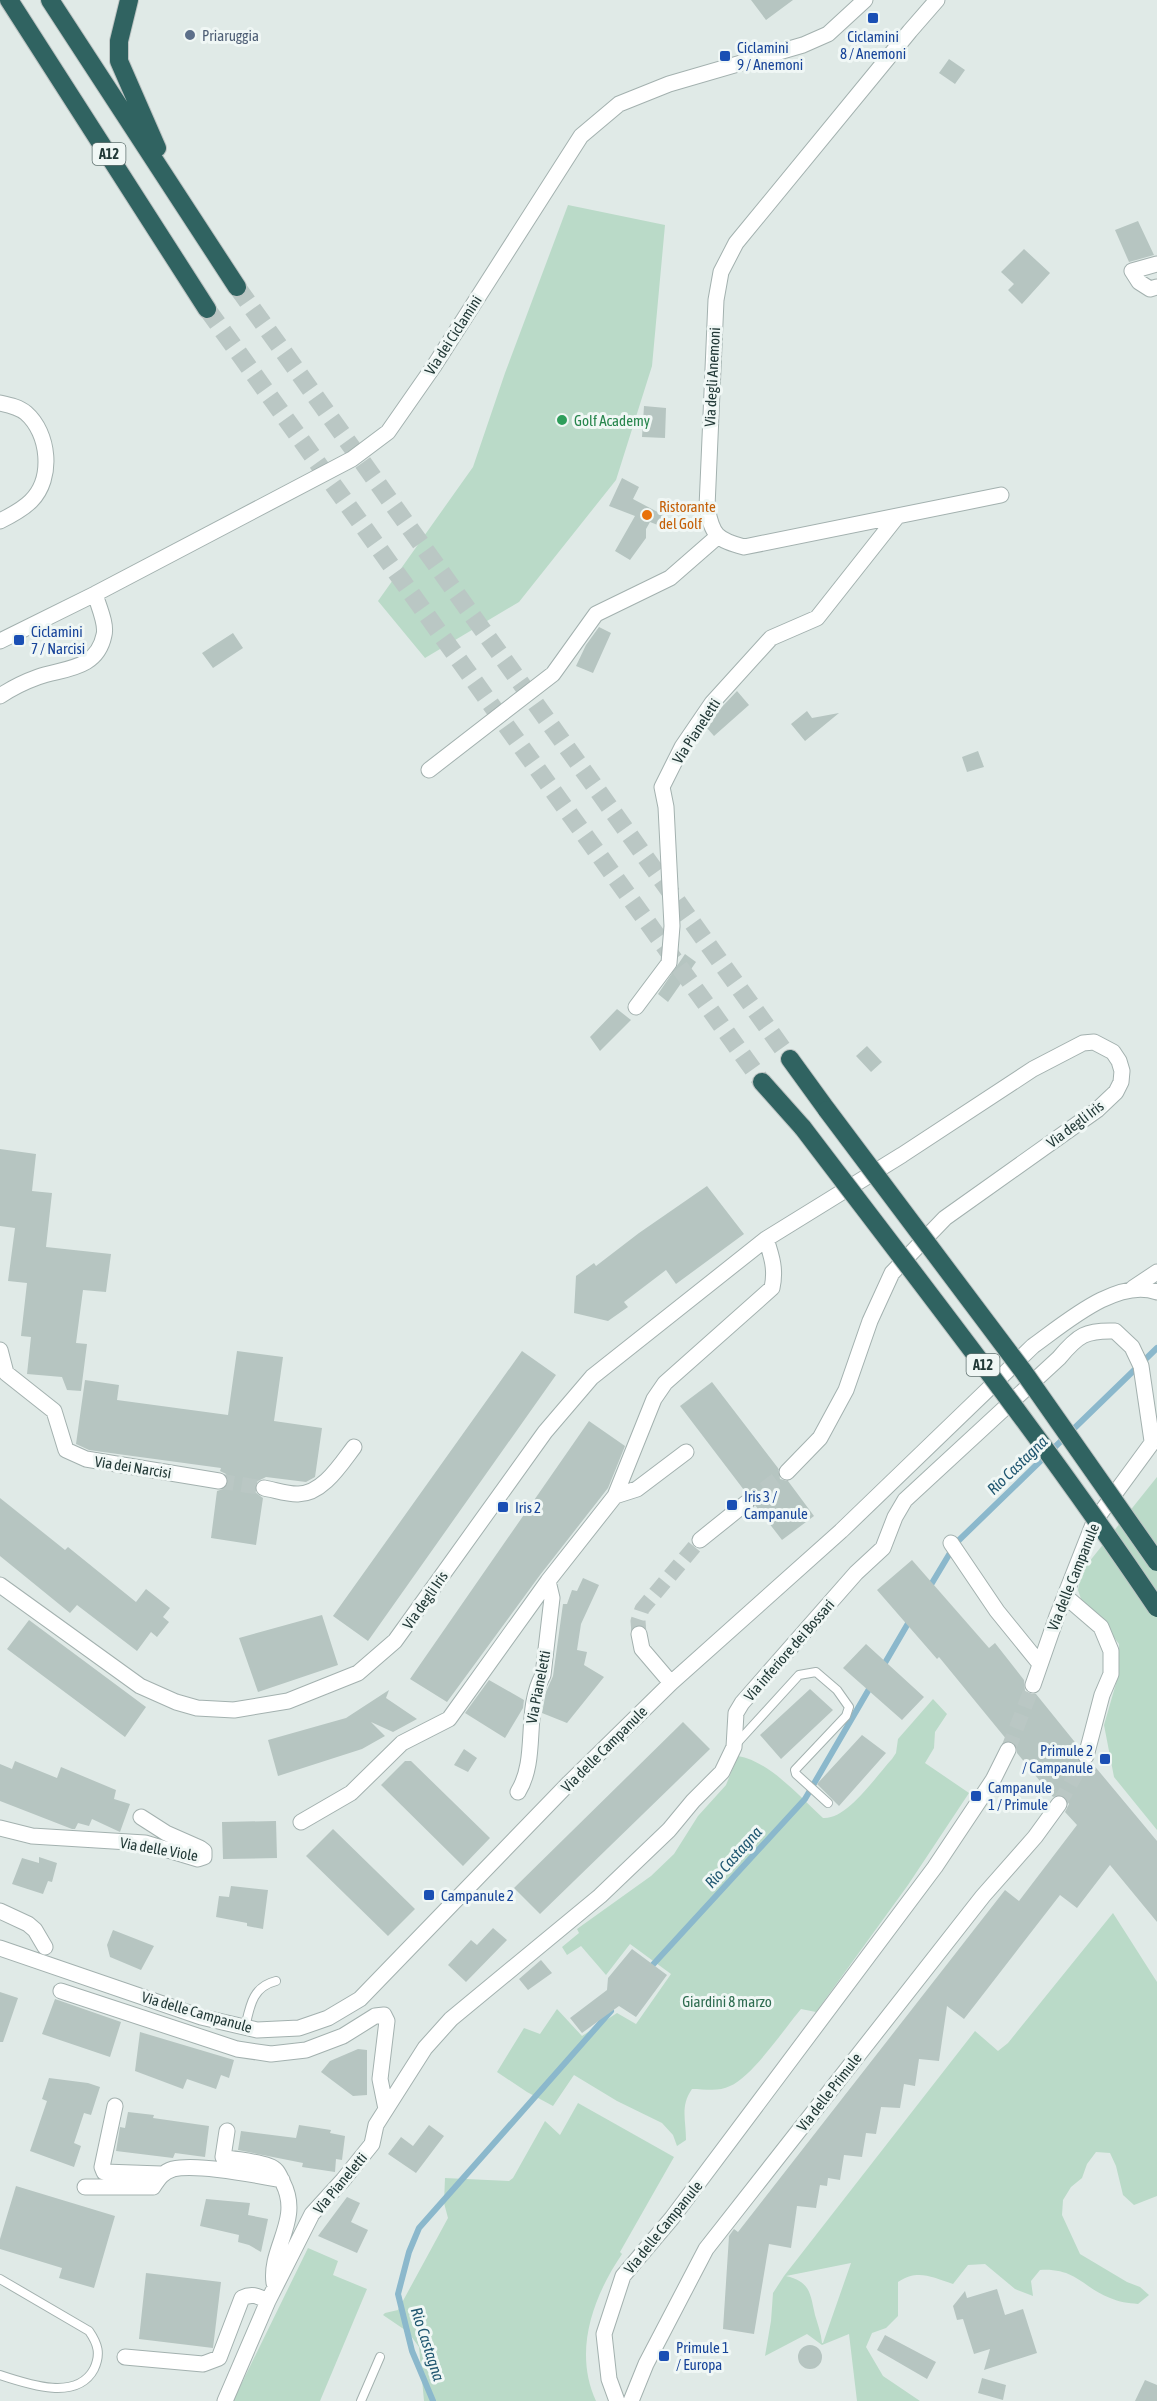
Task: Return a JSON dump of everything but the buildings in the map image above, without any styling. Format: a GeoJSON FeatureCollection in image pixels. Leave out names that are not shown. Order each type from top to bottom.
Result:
{"type":"FeatureCollection","features":[{"type":"Feature","properties":{"kind":"highway","name":"A12"},"geometry":{"type":"LineString","coordinates":[[9,0],[207,309]]}},
{"type":"Feature","properties":{"kind":"highway","name":"A12"},"geometry":{"type":"LineString","coordinates":[[50,0],[237,287]]}},
{"type":"Feature","properties":{"kind":"highway"},"geometry":{"type":"LineString","coordinates":[[129,0],[119,41],[119,62],[176,194]]}},
{"type":"Feature","properties":{"kind":"highway","name":"A12"},"geometry":{"type":"LineString","coordinates":[[790,1059],[1023,1371],[1157,1562]]}},
{"type":"Feature","properties":{"kind":"highway","name":"A12"},"geometry":{"type":"LineString","coordinates":[[762,1082],[802,1128],[999,1386],[1157,1608]]}},
{"type":"Feature","properties":{"kind":"street","name":"Via dei Ciclamini"},"geometry":{"type":"LineString","coordinates":[[0,641],[95,594],[352,459],[387,432],[434,366],[581,136],[619,104],[669,84],[803,45],[828,34],[865,0]]}},
{"type":"Feature","properties":{"kind":"street","name":"Via degli Anemoni"},"geometry":{"type":"LineString","coordinates":[[717,537],[710,524],[707,488],[716,300],[721,272],[736,243],[937,0]]}},
{"type":"Feature","properties":{"kind":"street"},"geometry":{"type":"LineString","coordinates":[[1157,264],[1132,271],[1139,282],[1150,289],[1157,287]]}},
{"type":"Feature","properties":{"kind":"street"},"geometry":{"type":"LineString","coordinates":[[0,403],[24,411],[32,420],[41,436],[46,470],[32,500],[0,520]]}},
{"type":"Feature","properties":{"kind":"street"},"geometry":{"type":"LineString","coordinates":[[429,770],[553,674],[596,614],[670,578],[717,537],[729,543],[744,546],[896,518],[1001,495]]}},
{"type":"Feature","properties":{"kind":"street","name":"Via Pianeletti"},"geometry":{"type":"LineString","coordinates":[[636,1007],[669,963],[671,908],[666,807],[662,787],[682,747],[712,703],[771,638],[817,618],[896,518]]}},
{"type":"Feature","properties":{"kind":"street"},"geometry":{"type":"LineString","coordinates":[[0,696],[12,687],[39,677],[75,669],[97,654],[105,633],[95,594]]}},
{"type":"Feature","properties":{"kind":"street","name":"Via degli Iris"},"geometry":{"type":"LineString","coordinates":[[0,1585],[140,1686],[196,1708],[234,1710],[288,1701],[358,1673],[395,1641],[545,1432],[592,1377],[766,1239],[902,1155],[1033,1069],[1083,1043],[1094,1042],[1113,1052],[1122,1071],[1121,1082],[1116,1092],[1097,1110],[945,1218],[892,1273],[870,1321],[846,1390],[820,1438],[787,1472]]}},
{"type":"Feature","properties":{"kind":"street"},"geometry":{"type":"LineString","coordinates":[[301,1822],[351,1793],[402,1743],[449,1719],[548,1581],[615,1496],[654,1399],[664,1383],[772,1288],[774,1260],[766,1239]]}},
{"type":"Feature","properties":{"kind":"street"},"geometry":{"type":"LineString","coordinates":[[1133,1288],[1157,1272]]}},
{"type":"Feature","properties":{"kind":"street","name":"Via delle Campanule"},"geometry":{"type":"LineString","coordinates":[[0,1948],[201,2017],[245,2028],[257,2030],[299,2028],[328,2018],[360,1999],[562,1791],[671,1683],[841,1531],[1033,1346],[1066,1322],[1109,1296],[1133,1288],[1157,1292]]}},
{"type":"Feature","properties":{"kind":"street","name":"Via inferiore dei Bossari"},"geometry":{"type":"LineString","coordinates":[[386,2109],[425,2048],[451,2019],[516,1968],[600,1896],[669,1830],[693,1801],[722,1772],[734,1747],[736,1713],[742,1703],[856,1573],[883,1548],[894,1517],[904,1500],[1059,1358],[1070,1344],[1091,1330],[1115,1331],[1132,1347],[1141,1366],[1155,1438]]}},
{"type":"Feature","properties":{"kind":"street","name":"Via dei Narcisi"},"geometry":{"type":"LineString","coordinates":[[0,1350],[6,1373],[54,1411],[66,1450],[86,1459],[219,1481]]}},
{"type":"Feature","properties":{"kind":"street","name":"Via delle Campanule"},"geometry":{"type":"LineString","coordinates":[[1033,1685],[1094,1522],[1155,1438]]}},
{"type":"Feature","properties":{"kind":"street"},"geometry":{"type":"LineString","coordinates":[[264,1488],[299,1494],[316,1489],[336,1470],[354,1447]]}},
{"type":"Feature","properties":{"kind":"street"},"geometry":{"type":"LineString","coordinates":[[615,1496],[638,1489],[686,1452]]}},
{"type":"Feature","properties":{"kind":"street"},"geometry":{"type":"LineString","coordinates":[[700,1540],[746,1503]]}},
{"type":"Feature","properties":{"kind":"street"},"geometry":{"type":"LineString","coordinates":[[951,1543],[997,1611],[1040,1664]]}},
{"type":"Feature","properties":{"kind":"street","name":"Via Pianeletti"},"geometry":{"type":"LineString","coordinates":[[518,1792],[527,1778],[530,1726],[537,1686],[543,1675],[552,1598],[548,1581]]}},
{"type":"Feature","properties":{"kind":"street"},"geometry":{"type":"LineString","coordinates":[[1065,1596],[1101,1628],[1111,1651],[1111,1674],[1102,1695],[1086,1756]]}},
{"type":"Feature","properties":{"kind":"street"},"geometry":{"type":"LineString","coordinates":[[639,1634],[642,1649],[671,1683]]}},
{"type":"Feature","properties":{"kind":"street","name":"Via delle Campanule"},"geometry":{"type":"LineString","coordinates":[[616,2401],[609,2379],[604,2334],[623,2276],[672,2218],[935,1867],[993,1780],[1008,1750]]}},
{"type":"Feature","properties":{"kind":"street","name":"Via delle Primule"},"geometry":{"type":"LineString","coordinates":[[631,2401],[646,2364],[706,2249],[983,1896],[1035,1837],[1059,1804]]}},
{"type":"Feature","properties":{"kind":"street","name":"Via delle Viole"},"geometry":{"type":"LineString","coordinates":[[0,1828],[32,1836],[145,1843],[198,1859],[204,1857],[204,1851],[200,1848],[166,1833],[141,1817]]}},
{"type":"Feature","properties":{"kind":"street"},"geometry":{"type":"LineString","coordinates":[[0,1911],[28,1924],[35,1930],[45,1947]]}},
{"type":"Feature","properties":{"kind":"street"},"geometry":{"type":"LineString","coordinates":[[61,1991],[237,2049],[271,2054],[306,2050],[343,2036],[375,2016],[384,2015],[387,2021],[380,2079],[386,2109]]}},
{"type":"Feature","properties":{"kind":"street"},"geometry":{"type":"LineString","coordinates":[[115,2106],[102,2167],[104,2172],[161,2174],[173,2169],[188,2168],[244,2173],[282,2180]]}},
{"type":"Feature","properties":{"kind":"street","name":"Via Pianeletti"},"geometry":{"type":"LineString","coordinates":[[225,2401],[272,2295],[312,2214],[368,2150],[372,2144],[376,2125],[386,2109]]}},
{"type":"Feature","properties":{"kind":"street"},"geometry":{"type":"LineString","coordinates":[[227,2131],[223,2157],[269,2166],[279,2172],[282,2180]]}},
{"type":"Feature","properties":{"kind":"street"},"geometry":{"type":"LineString","coordinates":[[85,2187],[153,2187],[161,2174]]}},
{"type":"Feature","properties":{"kind":"street","name":"Via Pianeletti"},"geometry":{"type":"LineString","coordinates":[[272,2295],[277,2258],[291,2206],[290,2194],[282,2180]]}},
{"type":"Feature","properties":{"kind":"street"},"geometry":{"type":"LineString","coordinates":[[125,2357],[203,2364],[219,2358],[242,2298],[248,2295],[272,2295]]}},
{"type":"Feature","properties":{"kind":"lane"},"geometry":{"type":"LineString","coordinates":[[734,1747],[799,1675],[816,1672],[837,1690],[849,1707],[846,1716],[795,1770],[796,1774],[828,1803]]}},
{"type":"Feature","properties":{"kind":"lane"},"geometry":{"type":"LineString","coordinates":[[245,2028],[252,1997],[265,1984],[276,1981]]}},
{"type":"Feature","properties":{"kind":"lane"},"geometry":{"type":"LineString","coordinates":[[0,2279],[89,2331],[98,2343],[99,2359],[91,2377],[80,2388],[62,2393],[0,2375]]}},
{"type":"Feature","properties":{"kind":"lane"},"geometry":{"type":"LineString","coordinates":[[361,2401],[380,2357]]}},
{"type":"Feature","properties":{"kind":"green space","name":"Golf Academy"},"geometry":{"type":"Polygon","coordinates":[[[568,205],[665,225],[652,366],[616,480],[519,602],[425,658],[378,601],[473,467],[505,373],[568,205]]]}},
{"type":"Feature","properties":{"kind":"green space"},"geometry":{"type":"Polygon","coordinates":[[[1157,1477],[1157,1830],[1114,1777],[1104,1725],[1119,1673],[1119,1644],[1102,1622],[1086,1608],[1078,1590],[1081,1572],[1157,1477]]]}},
{"type":"Feature","properties":{"kind":"green space","name":"Giardini 8 marzo"},"geometry":{"type":"Polygon","coordinates":[[[933,1699],[947,1714],[935,1732],[934,1748],[925,1763],[969,1793],[908,1885],[816,2012],[801,2009],[758,2063],[739,2081],[721,2089],[692,2089],[686,2101],[684,2113],[686,2140],[677,2146],[673,2135],[662,2123],[617,2101],[574,2075],[553,2106],[497,2072],[524,2028],[540,2034],[557,2009],[582,2036],[617,2013],[636,2024],[671,1974],[630,1944],[606,1975],[581,1946],[567,1955],[562,1947],[579,1933],[577,1929],[651,1876],[674,1854],[698,1816],[726,1785],[738,1756],[750,1759],[772,1772],[823,1818],[832,1817],[851,1805],[869,1786],[896,1753],[898,1739],[933,1699]]]}},
{"type":"Feature","properties":{"kind":"green space"},"geometry":{"type":"Polygon","coordinates":[[[1113,1913],[1157,1982],[1157,2196],[1134,2205],[1123,2195],[1116,2166],[1110,2153],[1096,2152],[1087,2164],[1082,2178],[1071,2187],[1063,2200],[1062,2215],[1080,2254],[1127,2282],[1140,2287],[1149,2295],[1138,2304],[1120,2301],[1100,2294],[1071,2275],[1052,2270],[1040,2270],[1031,2281],[1033,2296],[1015,2289],[985,2264],[968,2265],[953,2284],[918,2275],[905,2278],[898,2282],[898,2316],[886,2328],[872,2333],[866,2347],[883,2376],[920,2401],[857,2401],[849,2334],[822,2345],[807,2334],[765,2356],[773,2293],[784,2276],[975,2031],[998,2051],[1008,2043],[1113,1913]],[[851,2263],[786,2276],[800,2281],[808,2289],[823,2343],[851,2263]]]}},
{"type":"Feature","properties":{"kind":"green space"},"geometry":{"type":"Polygon","coordinates":[[[578,2103],[674,2157],[620,2252],[622,2254],[602,2288],[595,2306],[586,2344],[586,2363],[589,2382],[596,2401],[424,2401],[419,2347],[408,2332],[383,2315],[398,2310],[448,2218],[444,2203],[445,2178],[509,2181],[513,2178],[545,2121],[560,2135],[578,2103]]]}},
{"type":"Feature","properties":{"kind":"green space"},"geometry":{"type":"Polygon","coordinates":[[[308,2248],[338,2261],[333,2275],[367,2289],[320,2401],[233,2401],[308,2248]]]}},
{"type":"Feature","properties":{"kind":"waterway","name":"Rio Castagna"},"geometry":{"type":"LineString","coordinates":[[929,1588],[956,1543],[1157,1348]]}},
{"type":"Feature","properties":{"kind":"waterway","name":"Rio Castagna"},"geometry":{"type":"LineString","coordinates":[[882,1668],[910,1620]]}},
{"type":"Feature","properties":{"kind":"waterway","name":"Rio Castagna"},"geometry":{"type":"LineString","coordinates":[[648,1970],[805,1799],[872,1684]]}},
{"type":"Feature","properties":{"kind":"waterway","name":"Rio Castagna"},"geometry":{"type":"LineString","coordinates":[[433,2401],[412,2351],[398,2294],[409,2252],[419,2228],[611,2011]]}},
{"type":"Feature","properties":{"kind":"tunnel"},"geometry":{"type":"LineString","coordinates":[[237,287],[790,1059]]}},
{"type":"Feature","properties":{"kind":"tunnel"},"geometry":{"type":"LineString","coordinates":[[207,309],[762,1082]]}},
{"type":"Feature","properties":{"kind":"tunnel"},"geometry":{"type":"LineString","coordinates":[[746,1503],[787,1472]]}},
{"type":"Feature","properties":{"kind":"tunnel"},"geometry":{"type":"LineString","coordinates":[[219,1481],[264,1488]]}},
{"type":"Feature","properties":{"kind":"tunnel"},"geometry":{"type":"LineString","coordinates":[[639,1634],[638,1621],[642,1609],[700,1540]]}},
{"type":"Feature","properties":{"kind":"tunnel"},"geometry":{"type":"LineString","coordinates":[[1008,1750],[1033,1685]]}},
{"type":"Feature","properties":{"kind":"tunnel"},"geometry":{"type":"LineString","coordinates":[[1059,1804],[1086,1756]]}},
{"type":"Feature","properties":{"kind":"place","name":"Ciclamini 8 / Anemoni"},"geometry":{"type":"Point","coordinates":[873,18]}},
{"type":"Feature","properties":{"kind":"place","name":"Priaruggia"},"geometry":{"type":"Point","coordinates":[190,35]}},
{"type":"Feature","properties":{"kind":"place","name":"Ciclamini 9 / Anemoni"},"geometry":{"type":"Point","coordinates":[725,56]}},
{"type":"Feature","properties":{"kind":"place","name":"Golf Academy"},"geometry":{"type":"Point","coordinates":[562,420]}},
{"type":"Feature","properties":{"kind":"place","name":"Ristorante del Golf"},"geometry":{"type":"Point","coordinates":[647,515]}},
{"type":"Feature","properties":{"kind":"place","name":"Ciclamini 7 / Narcisi"},"geometry":{"type":"Point","coordinates":[19,640]}},
{"type":"Feature","properties":{"kind":"place","name":"Iris 3 / Campanule"},"geometry":{"type":"Point","coordinates":[732,1505]}},
{"type":"Feature","properties":{"kind":"place","name":"Iris 2"},"geometry":{"type":"Point","coordinates":[503,1507]}},
{"type":"Feature","properties":{"kind":"place","name":"Primule 2 / Campanule"},"geometry":{"type":"Point","coordinates":[1105,1759]}},
{"type":"Feature","properties":{"kind":"place","name":"Campanule 1 / Primule"},"geometry":{"type":"Point","coordinates":[976,1796]}},
{"type":"Feature","properties":{"kind":"place","name":"Campanule 2"},"geometry":{"type":"Point","coordinates":[429,1895]}},
{"type":"Feature","properties":{"kind":"place","name":"Primule 1 / Europa"},"geometry":{"type":"Point","coordinates":[664,2356]}}]}
